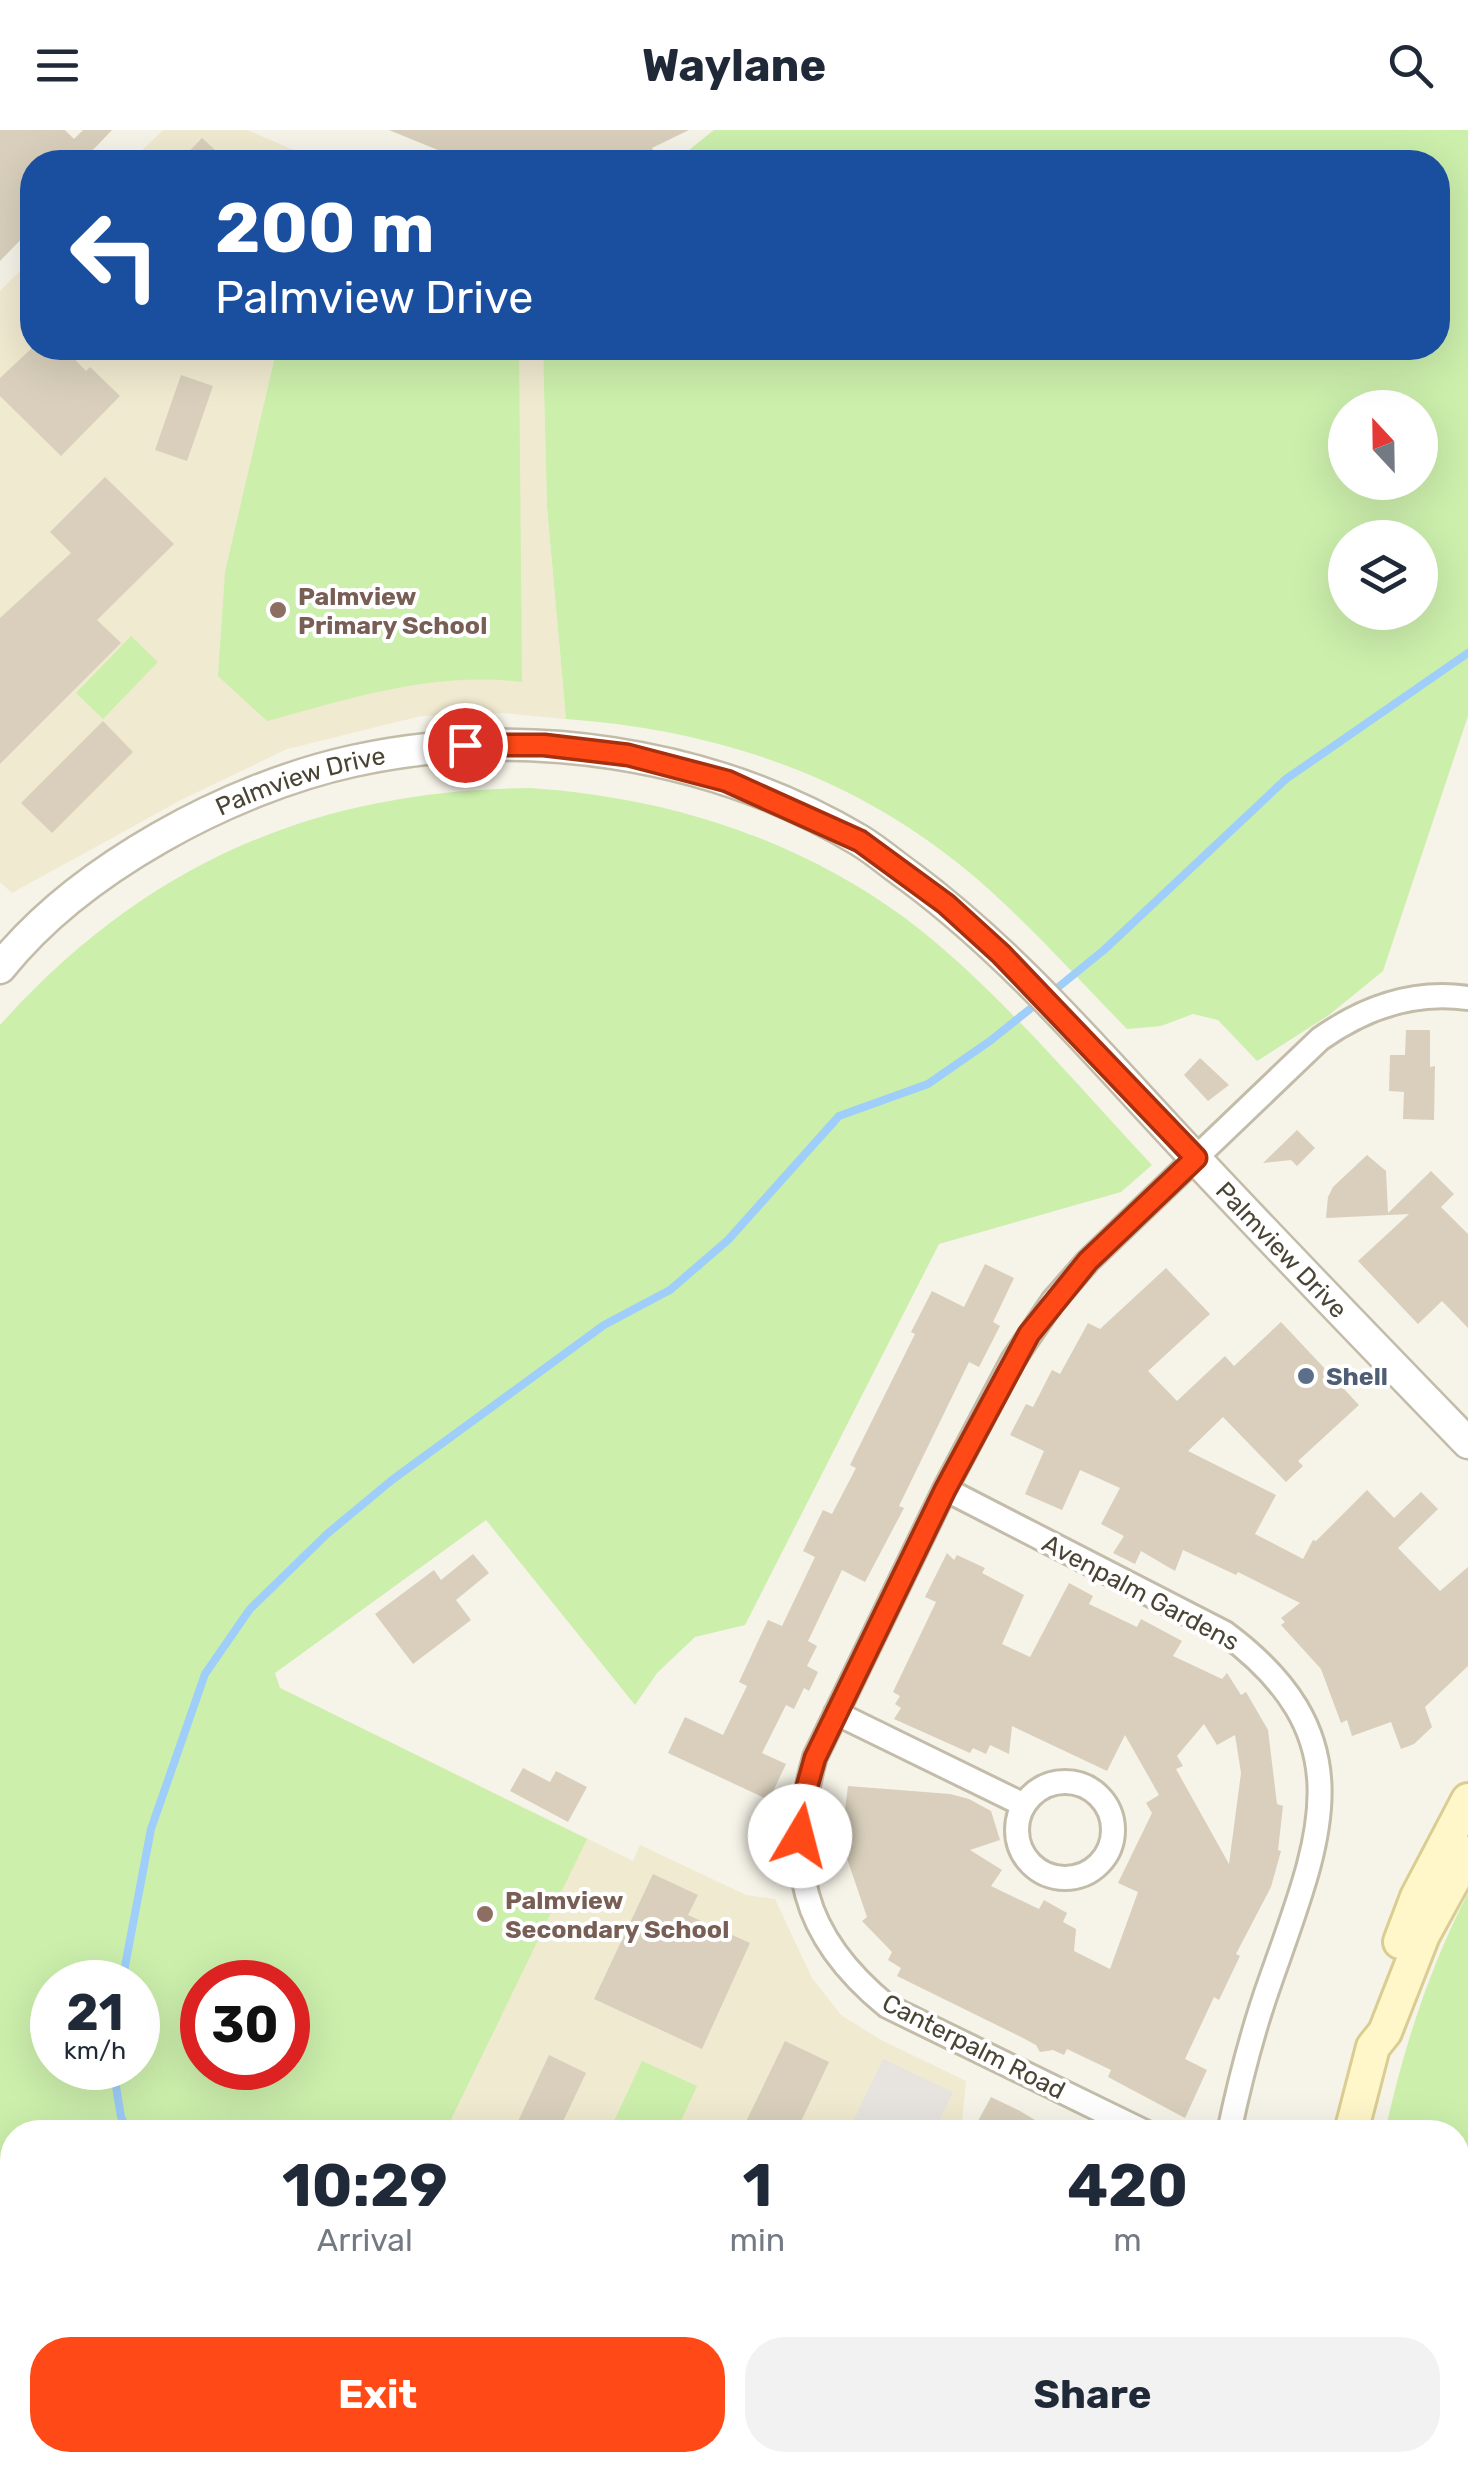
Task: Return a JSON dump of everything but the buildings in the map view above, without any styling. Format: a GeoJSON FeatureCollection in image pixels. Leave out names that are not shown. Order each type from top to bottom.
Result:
{"type":"FeatureCollection","features":[{"type":"Feature","properties":{"kind":"main road"},"geometry":{"type":"LineString","coordinates":[[1373,2046],[1370,2032],[1417,1897],[1468,1800]]}},
{"type":"Feature","properties":{"kind":"main road"},"geometry":{"type":"LineString","coordinates":[[1354,2120],[1373,2046],[1384,2032],[1424,1936],[1468,1853]]}},
{"type":"Feature","properties":{"kind":"street","name":"Palmview Drive"},"geometry":{"type":"LineString","coordinates":[[0,968],[10,932],[57,909],[127,859],[192,820],[254,790],[320,768],[382,755],[465,745],[544,745],[628,755],[727,781],[808,814],[860,841],[946,904],[1064,1017],[1468,1444]]}},
{"type":"Feature","properties":{"kind":"street","name":"Canterpalm Road"},"geometry":{"type":"LineString","coordinates":[[1120,2120],[887,2006],[857,1982],[829,1946],[811,1911],[802,1874],[800,1836],[815,1758],[1013,1360],[1045,1312],[1088,1261],[1288,1066],[1350,1018],[1412,998],[1468,998]]}},
{"type":"Feature","properties":{"kind":"street","name":"Avenpalm Gardens"},"geometry":{"type":"LineString","coordinates":[[945,1490],[1225,1633],[1256,1656],[1303,1717],[1321,1784],[1319,1828],[1245,2061],[1232,2120]]}},
{"type":"Feature","properties":{"kind":"street"},"geometry":{"type":"LineString","coordinates":[[836,1714],[1024,1805]]}},
{"type":"Feature","properties":{"kind":"street"},"geometry":{"type":"LineString","coordinates":[[1064,1781],[1094,1790],[1112,1816],[1114,1832],[1102,1861],[1090,1872],[1059,1878],[1031,1864],[1021,1851],[1017,1835],[1024,1805],[1034,1792],[1064,1781]]}},
{"type":"Feature","properties":{"kind":"shaded area"},"geometry":{"type":"Polygon","coordinates":[[[163,130],[247,130],[294,150],[142,150],[163,130]]]}},
{"type":"Feature","properties":{"kind":"shaded area","name":"Palmview Primary School"},"geometry":{"type":"Polygon","coordinates":[[[20,271],[20,360],[543,360],[547,507],[566,719],[504,713],[421,716],[287,749],[181,800],[12,893],[0,882],[0,291],[20,271]]]}},
{"type":"Feature","properties":{"kind":"shaded area","name":"Palmview Secondary School"},"geometry":{"type":"Polygon","coordinates":[[[280,1688],[633,1861],[640,1845],[746,1895],[775,1899],[812,1978],[841,2015],[881,2040],[966,2081],[962,2120],[224,2120],[210,2090],[310,2090],[310,1960],[204,1960],[280,1688]]]}},
{"type":"Feature","properties":{"kind":"shaded area"},"geometry":{"type":"Polygon","coordinates":[[[883,2059],[953,2092],[940,2120],[854,2120],[883,2059]]]}},
{"type":"Feature","properties":{"kind":"green space"},"geometry":{"type":"Polygon","coordinates":[[[714,130],[1468,130],[1468,716],[1383,971],[1329,1015],[1257,1061],[1218,1020],[1193,1014],[1161,1026],[1127,1029],[981,883],[916,832],[870,804],[774,761],[724,745],[620,724],[566,719],[547,507],[543,360],[1450,360],[1450,150],[689,150],[714,130]]]}},
{"type":"Feature","properties":{"kind":"green space"},"geometry":{"type":"Polygon","coordinates":[[[274,360],[519,360],[522,682],[425,683],[267,721],[218,676],[225,572],[274,360]]]}},
{"type":"Feature","properties":{"kind":"green space"},"geometry":{"type":"Polygon","coordinates":[[[131,636],[158,662],[103,719],[76,693],[131,636]]]}},
{"type":"Feature","properties":{"kind":"green space"},"geometry":{"type":"Polygon","coordinates":[[[530,788],[630,801],[679,812],[773,844],[863,890],[938,944],[1033,1036],[1152,1165],[1121,1192],[939,1244],[745,1625],[695,1637],[657,1673],[635,1705],[486,1520],[275,1673],[280,1688],[587,1839],[451,2120],[0,2120],[0,1025],[56,969],[114,920],[174,880],[238,847],[306,821],[376,803],[451,792],[530,788]]]}},
{"type":"Feature","properties":{"kind":"green space"},"geometry":{"type":"Polygon","coordinates":[[[1468,1893],[1468,2120],[1388,2120],[1400,2070],[1441,1951],[1468,1893]]]}},
{"type":"Feature","properties":{"kind":"green space"},"geometry":{"type":"Polygon","coordinates":[[[642,2061],[697,2086],[681,2120],[615,2120],[642,2061]]]}},
{"type":"Feature","properties":{"kind":"waterway"},"geometry":{"type":"LineString","coordinates":[[1051,993],[1104,950],[1286,779],[1468,653]]}},
{"type":"Feature","properties":{"kind":"waterway"},"geometry":{"type":"LineString","coordinates":[[126,1960],[151,1829],[205,1674],[250,1609],[327,1534],[392,1480],[604,1325],[670,1290],[728,1240],[839,1116],[928,1084],[1040,1001]]}},
{"type":"Feature","properties":{"kind":"waterway"},"geometry":{"type":"LineString","coordinates":[[117,2090],[122,2120]]}},
{"type":"Feature","properties":{"kind":"place","name":"Palmview Primary School"},"geometry":{"type":"Point","coordinates":[278,610]}},
{"type":"Feature","properties":{"kind":"place","name":"Shell"},"geometry":{"type":"Point","coordinates":[1306,1376]}},
{"type":"Feature","properties":{"kind":"place","name":"Palmview Secondary School"},"geometry":{"type":"Point","coordinates":[485,1914]}},
{"type":"Feature","properties":{"kind":"route"},"geometry":{"type":"LineString","coordinates":[[465,745],[544,745],[628,755],[727,781],[808,814],[860,841],[946,904],[1001,954],[1196,1158],[1088,1261],[1053,1301],[1013,1360],[815,1758],[800,1836]]}}]}
